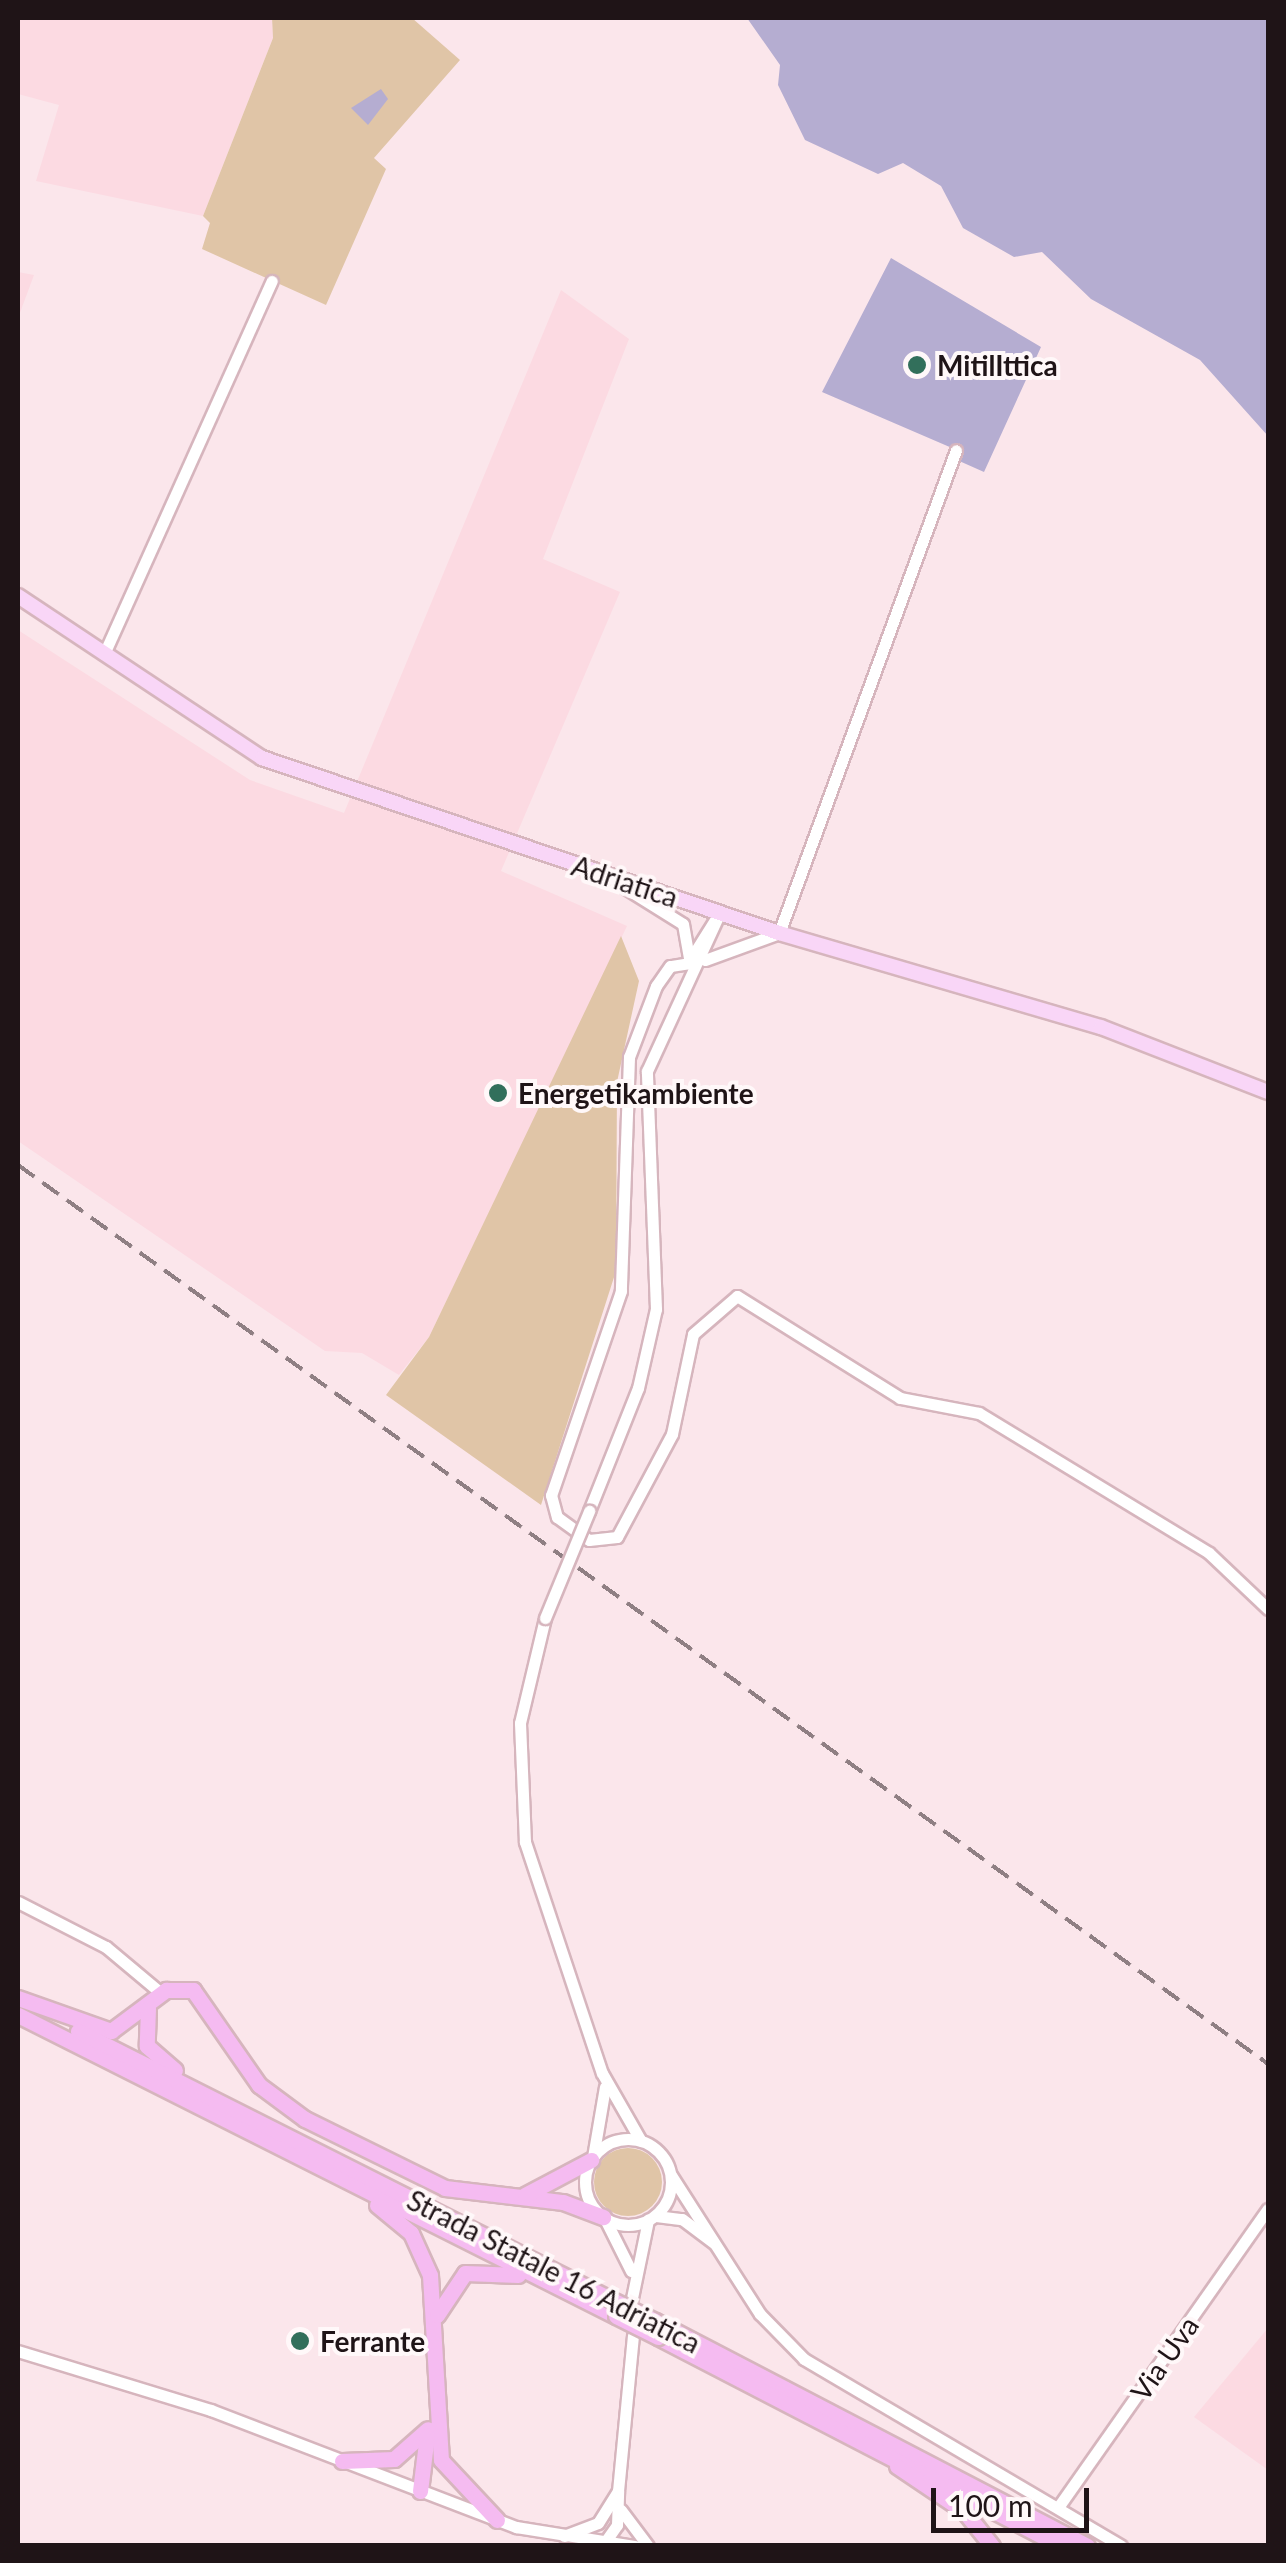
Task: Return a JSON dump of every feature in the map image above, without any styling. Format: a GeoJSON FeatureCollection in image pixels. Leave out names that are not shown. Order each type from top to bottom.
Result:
{"type":"FeatureCollection","features":[{"type":"Feature","properties":{"kind":"highway"},"geometry":{"type":"LineString","coordinates":[[18,1999],[105,2030],[149,2006],[161,1993],[202,1996],[248,2072],[293,2112],[438,2185],[510,2199],[563,2202],[604,2217]]}},
{"type":"Feature","properties":{"kind":"highway","name":"Strada Statale 16 Adriatica"},"geometry":{"type":"LineString","coordinates":[[18,1999],[610,2299],[657,2329],[1062,2546]]}},
{"type":"Feature","properties":{"kind":"highway"},"geometry":{"type":"LineString","coordinates":[[149,2006],[144,2037],[155,2056],[277,2132]]}},
{"type":"Feature","properties":{"kind":"highway","name":"Strada Statale 16 Adriatica"},"geometry":{"type":"LineString","coordinates":[[18,2016],[616,2316],[657,2329],[1088,2546]]}},
{"type":"Feature","properties":{"kind":"highway"},"geometry":{"type":"LineString","coordinates":[[301,2159],[406,2228],[427,2264],[436,2319],[431,2422],[420,2490]]}},
{"type":"Feature","properties":{"kind":"highway"},"geometry":{"type":"LineString","coordinates":[[510,2199],[557,2185],[591,2160]]}},
{"type":"Feature","properties":{"kind":"highway"},"geometry":{"type":"LineString","coordinates":[[436,2319],[454,2281],[482,2268],[578,2297]]}},
{"type":"Feature","properties":{"kind":"highway"},"geometry":{"type":"LineString","coordinates":[[431,2422],[438,2450],[458,2486],[497,2520]]}},
{"type":"Feature","properties":{"kind":"highway"},"geometry":{"type":"LineString","coordinates":[[342,2461],[394,2459],[431,2422]]}},
{"type":"Feature","properties":{"kind":"highway"},"geometry":{"type":"LineString","coordinates":[[862,2440],[964,2511],[992,2546]]}},
{"type":"Feature","properties":{"kind":"highway"},"geometry":{"type":"LineString","coordinates":[[420,2490],[438,2450]]}},
{"type":"Feature","properties":{"kind":"main road","name":"Adriatica"},"geometry":{"type":"LineString","coordinates":[[18,596],[262,758],[778,933],[1102,1027],[1268,1092]]}},
{"type":"Feature","properties":{"kind":"street"},"geometry":{"type":"LineString","coordinates":[[104,654],[272,281]]}},
{"type":"Feature","properties":{"kind":"street"},"geometry":{"type":"LineString","coordinates":[[956,450],[778,933],[734,942],[696,963],[670,966],[656,986],[624,1086],[618,1309],[570,1429],[551,1495],[557,1517],[589,1540],[618,1537],[672,1434],[694,1334],[737,1296],[900,1398],[979,1413],[1208,1553],[1268,1608]]}},
{"type":"Feature","properties":{"kind":"street"},"geometry":{"type":"LineString","coordinates":[[586,868],[675,915],[688,934],[696,963]]}},
{"type":"Feature","properties":{"kind":"street"},"geometry":{"type":"LineString","coordinates":[[720,912],[683,987],[645,1079],[659,1262],[651,1342],[545,1618],[521,1714],[521,1812],[538,1892],[602,2073],[641,2141],[671,2175],[772,2328],[817,2370],[1059,2506],[1120,2546]]}},
{"type":"Feature","properties":{"kind":"street"},"geometry":{"type":"LineString","coordinates":[[656,986],[683,987]]}},
{"type":"Feature","properties":{"kind":"street"},"geometry":{"type":"LineString","coordinates":[[18,1902],[106,1947],[161,1993]]}},
{"type":"Feature","properties":{"kind":"street"},"geometry":{"type":"LineString","coordinates":[[602,2073],[605,2112],[586,2193],[604,2217],[632,2276]]}},
{"type":"Feature","properties":{"kind":"street"},"geometry":{"type":"LineString","coordinates":[[591,2160],[614,2142],[641,2141]]}},
{"type":"Feature","properties":{"kind":"street"},"geometry":{"type":"LineString","coordinates":[[632,2298],[632,2276],[651,2218],[671,2175]]}},
{"type":"Feature","properties":{"kind":"street","name":"Via Uva"},"geometry":{"type":"LineString","coordinates":[[1059,2506],[1268,2210]]}},
{"type":"Feature","properties":{"kind":"street"},"geometry":{"type":"LineString","coordinates":[[604,2217],[682,2219],[717,2246]]}},
{"type":"Feature","properties":{"kind":"street"},"geometry":{"type":"LineString","coordinates":[[632,2336],[618,2491],[620,2506],[648,2546]]}},
{"type":"Feature","properties":{"kind":"street"},"geometry":{"type":"LineString","coordinates":[[18,2351],[244,2422],[497,2520],[556,2538],[635,2546]]}},
{"type":"Feature","properties":{"kind":"street"},"geometry":{"type":"LineString","coordinates":[[605,2542],[605,2516],[618,2491]]}},
{"type":"Feature","properties":{"kind":"street"},"geometry":{"type":"LineString","coordinates":[[605,2542],[620,2506]]}},
{"type":"Feature","properties":{"kind":"street"},"geometry":{"type":"LineString","coordinates":[[556,2538],[605,2516]]}},
{"type":"Feature","properties":{"kind":"shaded area"},"geometry":{"type":"Polygon","coordinates":[[[18,18],[272,18],[273,38],[203,216],[36,181],[59,105],[18,94],[18,18]]]}},
{"type":"Feature","properties":{"kind":"shaded area"},"geometry":{"type":"Polygon","coordinates":[[[272,18],[412,18],[460,60],[374,158],[386,169],[326,305],[202,249],[210,223],[203,216],[273,38],[272,18]]]}},
{"type":"Feature","properties":{"kind":"shaded area"},"geometry":{"type":"Polygon","coordinates":[[[747,18],[1268,18],[1268,436],[1200,360],[1091,299],[1042,252],[1014,257],[963,228],[941,186],[903,163],[878,174],[805,140],[778,85],[780,65],[747,18]]]}},
{"type":"Feature","properties":{"kind":"shaded area"},"geometry":{"type":"Polygon","coordinates":[[[381,89],[388,99],[368,125],[351,108],[381,89]]]}},
{"type":"Feature","properties":{"kind":"shaded area"},"geometry":{"type":"Polygon","coordinates":[[[891,258],[1041,347],[984,472],[957,460],[952,448],[822,392],[891,258]]]}},
{"type":"Feature","properties":{"kind":"shaded area"},"geometry":{"type":"Polygon","coordinates":[[[18,272],[34,275],[18,318],[18,272]]]}},
{"type":"Feature","properties":{"kind":"shaded area"},"geometry":{"type":"Polygon","coordinates":[[[561,290],[629,339],[543,559],[620,592],[501,871],[627,926],[429,1337],[399,1375],[362,1353],[325,1351],[18,1141],[18,630],[250,780],[344,813],[561,290]]]}},
{"type":"Feature","properties":{"kind":"shaded area"},"geometry":{"type":"Polygon","coordinates":[[[621,936],[639,981],[617,1082],[616,1271],[541,1505],[386,1395],[429,1337],[621,936]]]}},
{"type":"Feature","properties":{"kind":"shaded area"},"geometry":{"type":"Polygon","coordinates":[[[628,2148],[641,2150],[652,2158],[660,2169],[660,2195],[652,2206],[641,2214],[628,2216],[615,2214],[604,2206],[596,2195],[594,2182],[596,2169],[604,2158],[615,2150],[628,2148]]]}},
{"type":"Feature","properties":{"kind":"shaded area"},"geometry":{"type":"Polygon","coordinates":[[[1268,2328],[1268,2470],[1194,2417],[1268,2328]]]}},
{"type":"Feature","properties":{"kind":"railway"},"geometry":{"type":"LineString","coordinates":[[18,1165],[1268,2064]]}},
{"type":"Feature","properties":{"kind":"place","name":"MitilIttica"},"geometry":{"type":"Point","coordinates":[917,365]}},
{"type":"Feature","properties":{"kind":"place","name":"Energetikambiente"},"geometry":{"type":"Point","coordinates":[498,1093]}},
{"type":"Feature","properties":{"kind":"place","name":"Ferrante"},"geometry":{"type":"Point","coordinates":[300,2341]}}]}
